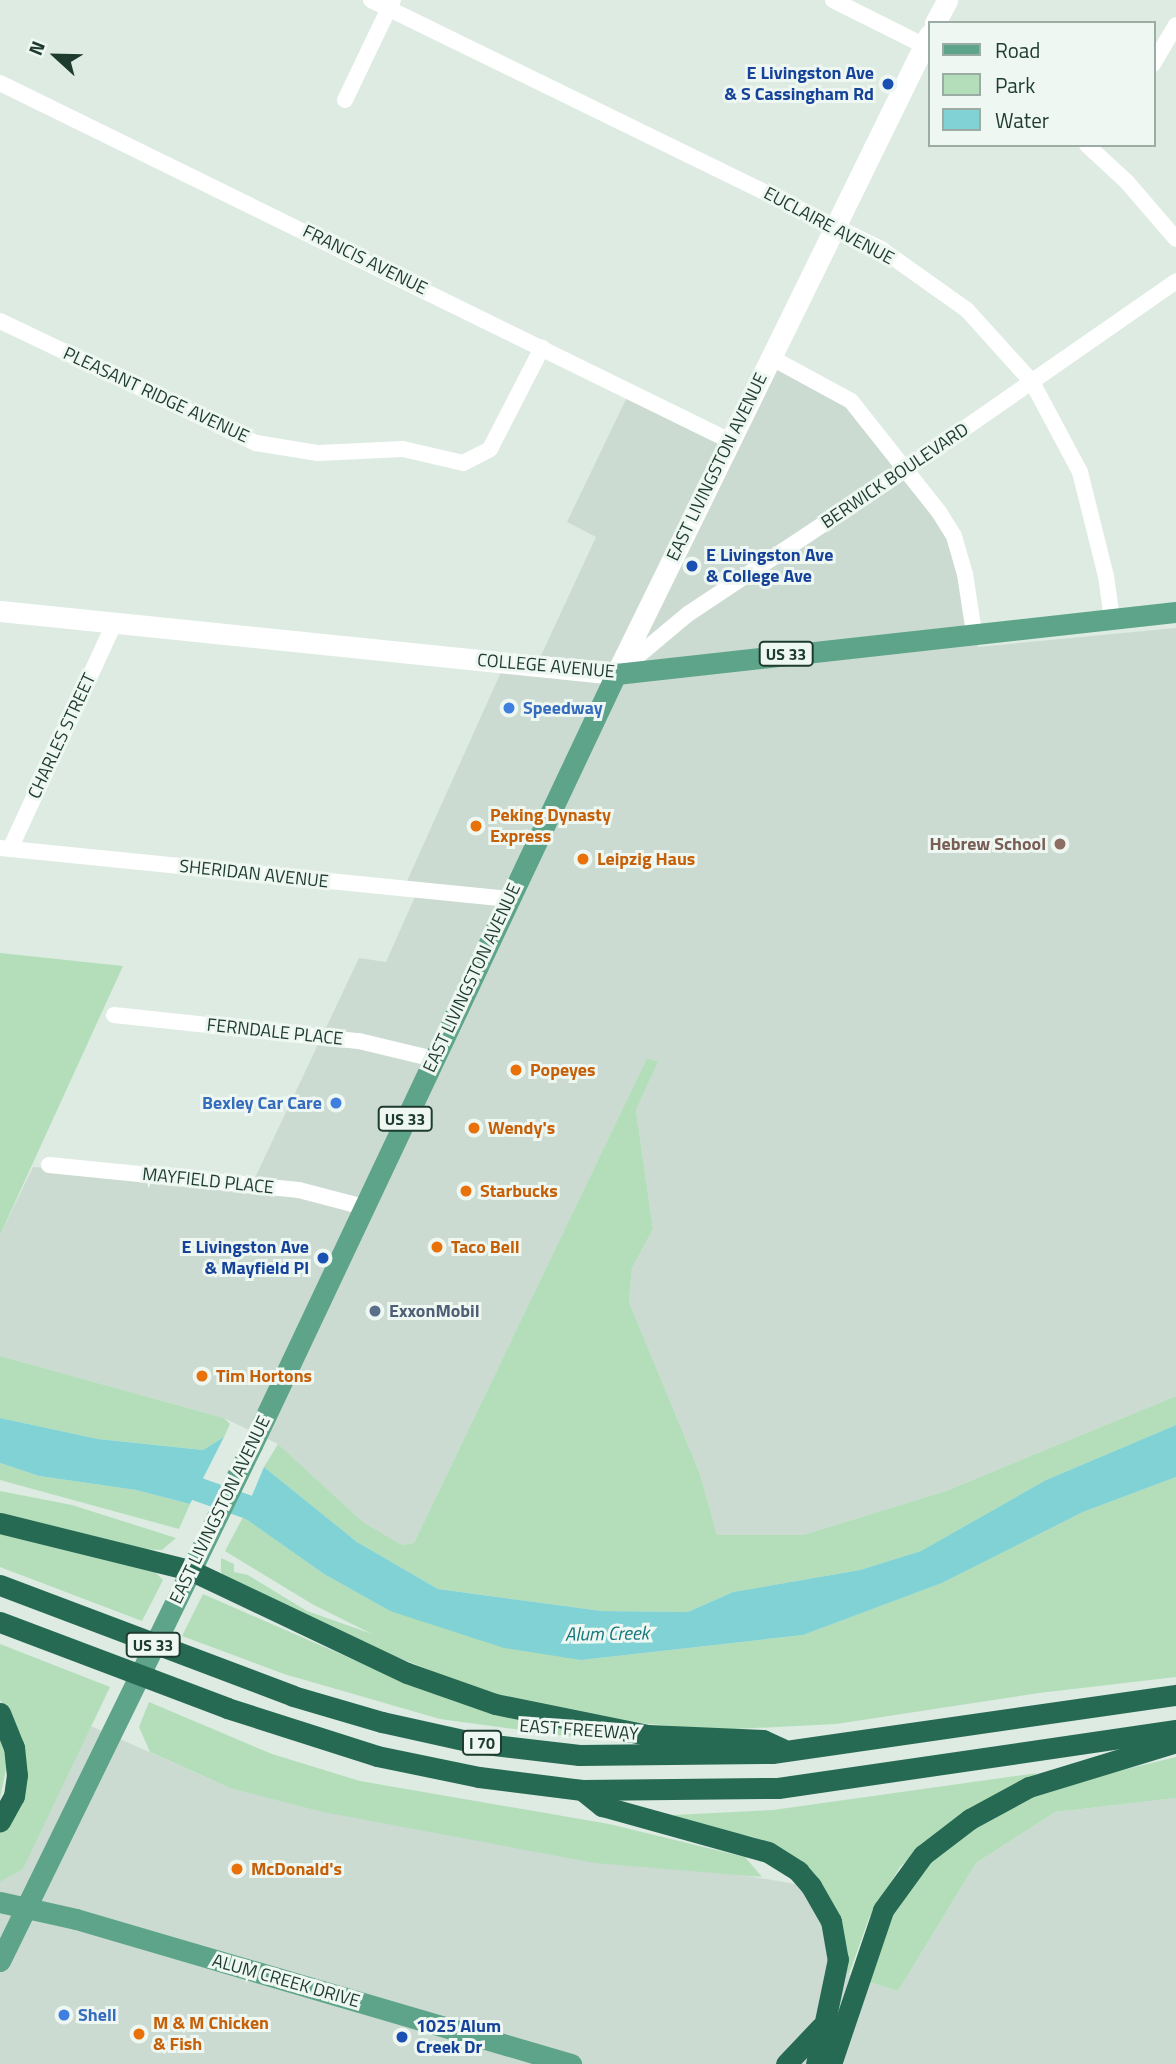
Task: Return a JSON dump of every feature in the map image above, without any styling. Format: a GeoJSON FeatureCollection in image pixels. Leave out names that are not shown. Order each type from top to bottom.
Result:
{"type":"FeatureCollection","features":[{"type":"Feature","properties":{"kind":"highway"},"geometry":{"type":"LineString","coordinates":[[0,1523],[190,1570],[407,1674],[495,1704],[648,1735],[763,1740],[787,1751]]}},
{"type":"Feature","properties":{"kind":"highway","name":"EAST FREEWAY"},"geometry":{"type":"LineString","coordinates":[[0,1586],[189,1658],[382,1722],[477,1743],[613,1757],[787,1751],[1176,1695]]}},
{"type":"Feature","properties":{"kind":"highway","name":"I 70"},"geometry":{"type":"LineString","coordinates":[[0,1622],[174,1688],[377,1756],[479,1777],[582,1790],[778,1788],[1176,1730]]}},
{"type":"Feature","properties":{"kind":"highway"},"geometry":{"type":"LineString","coordinates":[[0,1713],[14,1747],[17,1775],[13,1796],[0,1821]]}},
{"type":"Feature","properties":{"kind":"highway"},"geometry":{"type":"LineString","coordinates":[[831,2064],[883,1910],[923,1855],[981,1812],[1030,1787],[1176,1742]]}},
{"type":"Feature","properties":{"kind":"highway"},"geometry":{"type":"LineString","coordinates":[[582,1790],[602,1806],[745,1842],[798,1871],[823,1905],[837,1939],[833,1999],[816,2064]]}},
{"type":"Feature","properties":{"kind":"highway"},"geometry":{"type":"LineString","coordinates":[[786,2064],[817,2034],[833,1999]]}},
{"type":"Feature","properties":{"kind":"main road"},"geometry":{"type":"LineString","coordinates":[[936,21],[947,0]]}},
{"type":"Feature","properties":{"kind":"main road","name":"EAST LIVINGSTON AVENUE"},"geometry":{"type":"LineString","coordinates":[[0,1961],[252,1445],[616,674],[770,357],[928,43]]}},
{"type":"Feature","properties":{"kind":"main road","name":"COLLEGE AVENUE"},"geometry":{"type":"LineString","coordinates":[[0,611],[616,674],[1176,612]]}},
{"type":"Feature","properties":{"kind":"main road","name":"ALUM CREEK DRIVE"},"geometry":{"type":"LineString","coordinates":[[0,1902],[26,1907],[571,2064]]}},
{"type":"Feature","properties":{"kind":"street","name":"EUCLAIRE AVENUE"},"geometry":{"type":"LineString","coordinates":[[371,0],[391,4],[881,249],[967,310],[1032,382],[1080,472],[1107,576],[1112,619]]}},
{"type":"Feature","properties":{"kind":"street"},"geometry":{"type":"LineString","coordinates":[[833,0],[928,43]]}},
{"type":"Feature","properties":{"kind":"street"},"geometry":{"type":"LineString","coordinates":[[345,100],[391,4]]}},
{"type":"Feature","properties":{"kind":"street"},"geometry":{"type":"LineString","coordinates":[[1155,61],[1176,25]]}},
{"type":"Feature","properties":{"kind":"street","name":"FRANCIS AVENUE"},"geometry":{"type":"LineString","coordinates":[[0,83],[730,441]]}},
{"type":"Feature","properties":{"kind":"street"},"geometry":{"type":"LineString","coordinates":[[1089,147],[1127,182],[1176,239]]}},
{"type":"Feature","properties":{"kind":"street","name":"BERWICK BOULEVARD"},"geometry":{"type":"LineString","coordinates":[[616,674],[688,614],[906,469],[1176,281]]}},
{"type":"Feature","properties":{"kind":"street","name":"PLEASANT RIDGE AVENUE"},"geometry":{"type":"LineString","coordinates":[[0,321],[256,443],[318,453],[403,449],[463,463],[490,449],[541,348]]}},
{"type":"Feature","properties":{"kind":"street"},"geometry":{"type":"LineString","coordinates":[[770,357],[851,401],[906,469],[954,536],[974,633]]}},
{"type":"Feature","properties":{"kind":"street","name":"CHARLES STREET"},"geometry":{"type":"LineString","coordinates":[[5,849],[114,622]]}},
{"type":"Feature","properties":{"kind":"street","name":"SHERIDAN AVENUE"},"geometry":{"type":"LineString","coordinates":[[5,849],[509,899]]}},
{"type":"Feature","properties":{"kind":"street","name":"FERNDALE PLACE"},"geometry":{"type":"LineString","coordinates":[[114,1015],[359,1041],[434,1059]]}},
{"type":"Feature","properties":{"kind":"street","name":"MAYFIELD PLACE"},"geometry":{"type":"LineString","coordinates":[[50,1165],[299,1190],[364,1208]]}},
{"type":"Feature","properties":{"kind":"shaded area"},"geometry":{"type":"Polygon","coordinates":[[[770,350],[842,387],[862,407],[959,547],[978,647],[1176,628],[1176,1396],[946,1491],[803,1535],[717,1535],[700,1474],[629,1302],[632,1268],[653,1229],[636,1110],[658,1062],[647,1058],[414,1543],[402,1545],[363,1522],[278,1444],[224,1418],[0,1356],[0,1235],[33,1167],[252,1184],[359,958],[386,962],[417,892],[403,890],[506,661],[538,662],[596,537],[567,522],[629,393],[727,441],[770,350]]]}},
{"type":"Feature","properties":{"kind":"shaded area"},"geometry":{"type":"Polygon","coordinates":[[[91,1726],[230,1788],[801,1885],[819,1914],[830,1968],[898,1991],[976,1863],[1055,1812],[1176,1798],[1176,2064],[0,2064],[0,1882],[23,1868],[91,1726]]]}},
{"type":"Feature","properties":{"kind":"green space"},"geometry":{"type":"Polygon","coordinates":[[[0,953],[123,966],[0,1235],[0,953]]]}},
{"type":"Feature","properties":{"kind":"green space"},"geometry":{"type":"Polygon","coordinates":[[[647,1058],[658,1062],[636,1110],[653,1229],[632,1268],[629,1302],[700,1474],[717,1535],[803,1535],[946,1491],[1176,1396],[1176,1425],[1046,1480],[921,1551],[860,1570],[733,1592],[688,1612],[602,1611],[438,1589],[357,1542],[264,1467],[278,1444],[363,1522],[402,1545],[414,1543],[647,1058]]]}},
{"type":"Feature","properties":{"kind":"green space"},"geometry":{"type":"Polygon","coordinates":[[[0,1356],[224,1418],[230,1424],[224,1437],[203,1450],[98,1439],[0,1418],[0,1356]]]}},
{"type":"Feature","properties":{"kind":"green space"},"geometry":{"type":"Polygon","coordinates":[[[0,1463],[39,1476],[136,1490],[190,1504],[179,1529],[0,1480],[0,1463]]]}},
{"type":"Feature","properties":{"kind":"green space"},"geometry":{"type":"Polygon","coordinates":[[[1176,1477],[1176,1677],[1039,1693],[836,1724],[714,1730],[597,1719],[488,1693],[379,1650],[226,1579],[221,1572],[221,1558],[234,1564],[234,1572],[248,1575],[307,1611],[372,1634],[312,1604],[225,1551],[243,1517],[324,1574],[390,1611],[581,1660],[803,1635],[942,1583],[1083,1512],[1176,1477]]]}},
{"type":"Feature","properties":{"kind":"green space"},"geometry":{"type":"Polygon","coordinates":[[[0,1491],[72,1505],[176,1538],[162,1550],[140,1549],[0,1513],[0,1491]]]}},
{"type":"Feature","properties":{"kind":"green space"},"geometry":{"type":"Polygon","coordinates":[[[0,1529],[154,1571],[163,1580],[142,1621],[0,1567],[0,1529]]]}},
{"type":"Feature","properties":{"kind":"green space"},"geometry":{"type":"Polygon","coordinates":[[[203,1594],[377,1670],[484,1710],[580,1733],[579,1738],[440,1719],[284,1674],[182,1636],[203,1594]]]}},
{"type":"Feature","properties":{"kind":"green space"},"geometry":{"type":"Polygon","coordinates":[[[0,1644],[110,1687],[23,1869],[0,1882],[0,1830],[15,1726],[0,1700],[0,1644]]]}},
{"type":"Feature","properties":{"kind":"green space"},"geometry":{"type":"Polygon","coordinates":[[[149,1702],[272,1754],[360,1781],[609,1824],[745,1857],[762,1877],[595,1863],[323,1812],[230,1788],[150,1752],[139,1727],[149,1702]]]}},
{"type":"Feature","properties":{"kind":"green space"},"geometry":{"type":"Polygon","coordinates":[[[0,1732],[7,1764],[0,1798],[0,1732]]]}},
{"type":"Feature","properties":{"kind":"green space"},"geometry":{"type":"Polygon","coordinates":[[[1176,1757],[1176,1798],[1055,1812],[976,1863],[898,1991],[864,1980],[880,1931],[923,1867],[982,1821],[1057,1786],[1176,1757]]]}},
{"type":"Feature","properties":{"kind":"green space"},"geometry":{"type":"Polygon","coordinates":[[[1037,1773],[930,1839],[900,1867],[869,1918],[849,1974],[844,1973],[844,1959],[779,1850],[754,1837],[674,1821],[674,1815],[773,1810],[1037,1773]]]}},
{"type":"Feature","properties":{"kind":"water"},"geometry":{"type":"Polygon","coordinates":[[[0,1418],[98,1439],[203,1450],[224,1437],[190,1504],[136,1490],[39,1476],[0,1463],[0,1418]]]}},
{"type":"Feature","properties":{"kind":"water"},"geometry":{"type":"Polygon","coordinates":[[[1176,1425],[1176,1477],[1083,1512],[942,1583],[803,1635],[581,1660],[504,1648],[390,1611],[324,1574],[243,1517],[264,1467],[357,1542],[438,1589],[602,1611],[688,1612],[733,1592],[860,1570],[921,1551],[1046,1480],[1176,1425]]]}},
{"type":"Feature","properties":{"kind":"waterway","name":"Alum Creek"},"geometry":{"type":"LineString","coordinates":[[166,1478],[276,1517]]}},
{"type":"Feature","properties":{"kind":"place","name":"E Livingston Ave & S Cassingham Rd"},"geometry":{"type":"Point","coordinates":[888,84]}},
{"type":"Feature","properties":{"kind":"place","name":"E Livingston Ave & College Ave"},"geometry":{"type":"Point","coordinates":[692,566]}},
{"type":"Feature","properties":{"kind":"place","name":"Speedway"},"geometry":{"type":"Point","coordinates":[509,708]}},
{"type":"Feature","properties":{"kind":"place","name":"Peking Dynasty Express"},"geometry":{"type":"Point","coordinates":[476,826]}},
{"type":"Feature","properties":{"kind":"place","name":"Hebrew School"},"geometry":{"type":"Point","coordinates":[1060,844]}},
{"type":"Feature","properties":{"kind":"place","name":"Leipzig Haus"},"geometry":{"type":"Point","coordinates":[583,859]}},
{"type":"Feature","properties":{"kind":"place","name":"Popeyes"},"geometry":{"type":"Point","coordinates":[516,1070]}},
{"type":"Feature","properties":{"kind":"place","name":"Bexley Car Care"},"geometry":{"type":"Point","coordinates":[336,1103]}},
{"type":"Feature","properties":{"kind":"place","name":"Wendy's"},"geometry":{"type":"Point","coordinates":[474,1128]}},
{"type":"Feature","properties":{"kind":"place","name":"Starbucks"},"geometry":{"type":"Point","coordinates":[466,1191]}},
{"type":"Feature","properties":{"kind":"place","name":"Taco Bell"},"geometry":{"type":"Point","coordinates":[437,1247]}},
{"type":"Feature","properties":{"kind":"place","name":"E Livingston Ave & Mayfield Pl"},"geometry":{"type":"Point","coordinates":[323,1258]}},
{"type":"Feature","properties":{"kind":"place","name":"ExxonMobil"},"geometry":{"type":"Point","coordinates":[375,1311]}},
{"type":"Feature","properties":{"kind":"place","name":"Tim Hortons"},"geometry":{"type":"Point","coordinates":[202,1376]}},
{"type":"Feature","properties":{"kind":"place","name":"McDonald's"},"geometry":{"type":"Point","coordinates":[237,1869]}},
{"type":"Feature","properties":{"kind":"place","name":"Shell"},"geometry":{"type":"Point","coordinates":[64,2015]}},
{"type":"Feature","properties":{"kind":"place","name":"M & M Chicken & Fish"},"geometry":{"type":"Point","coordinates":[139,2034]}},
{"type":"Feature","properties":{"kind":"place","name":"1025 Alum Creek Dr"},"geometry":{"type":"Point","coordinates":[402,2037]}}]}
